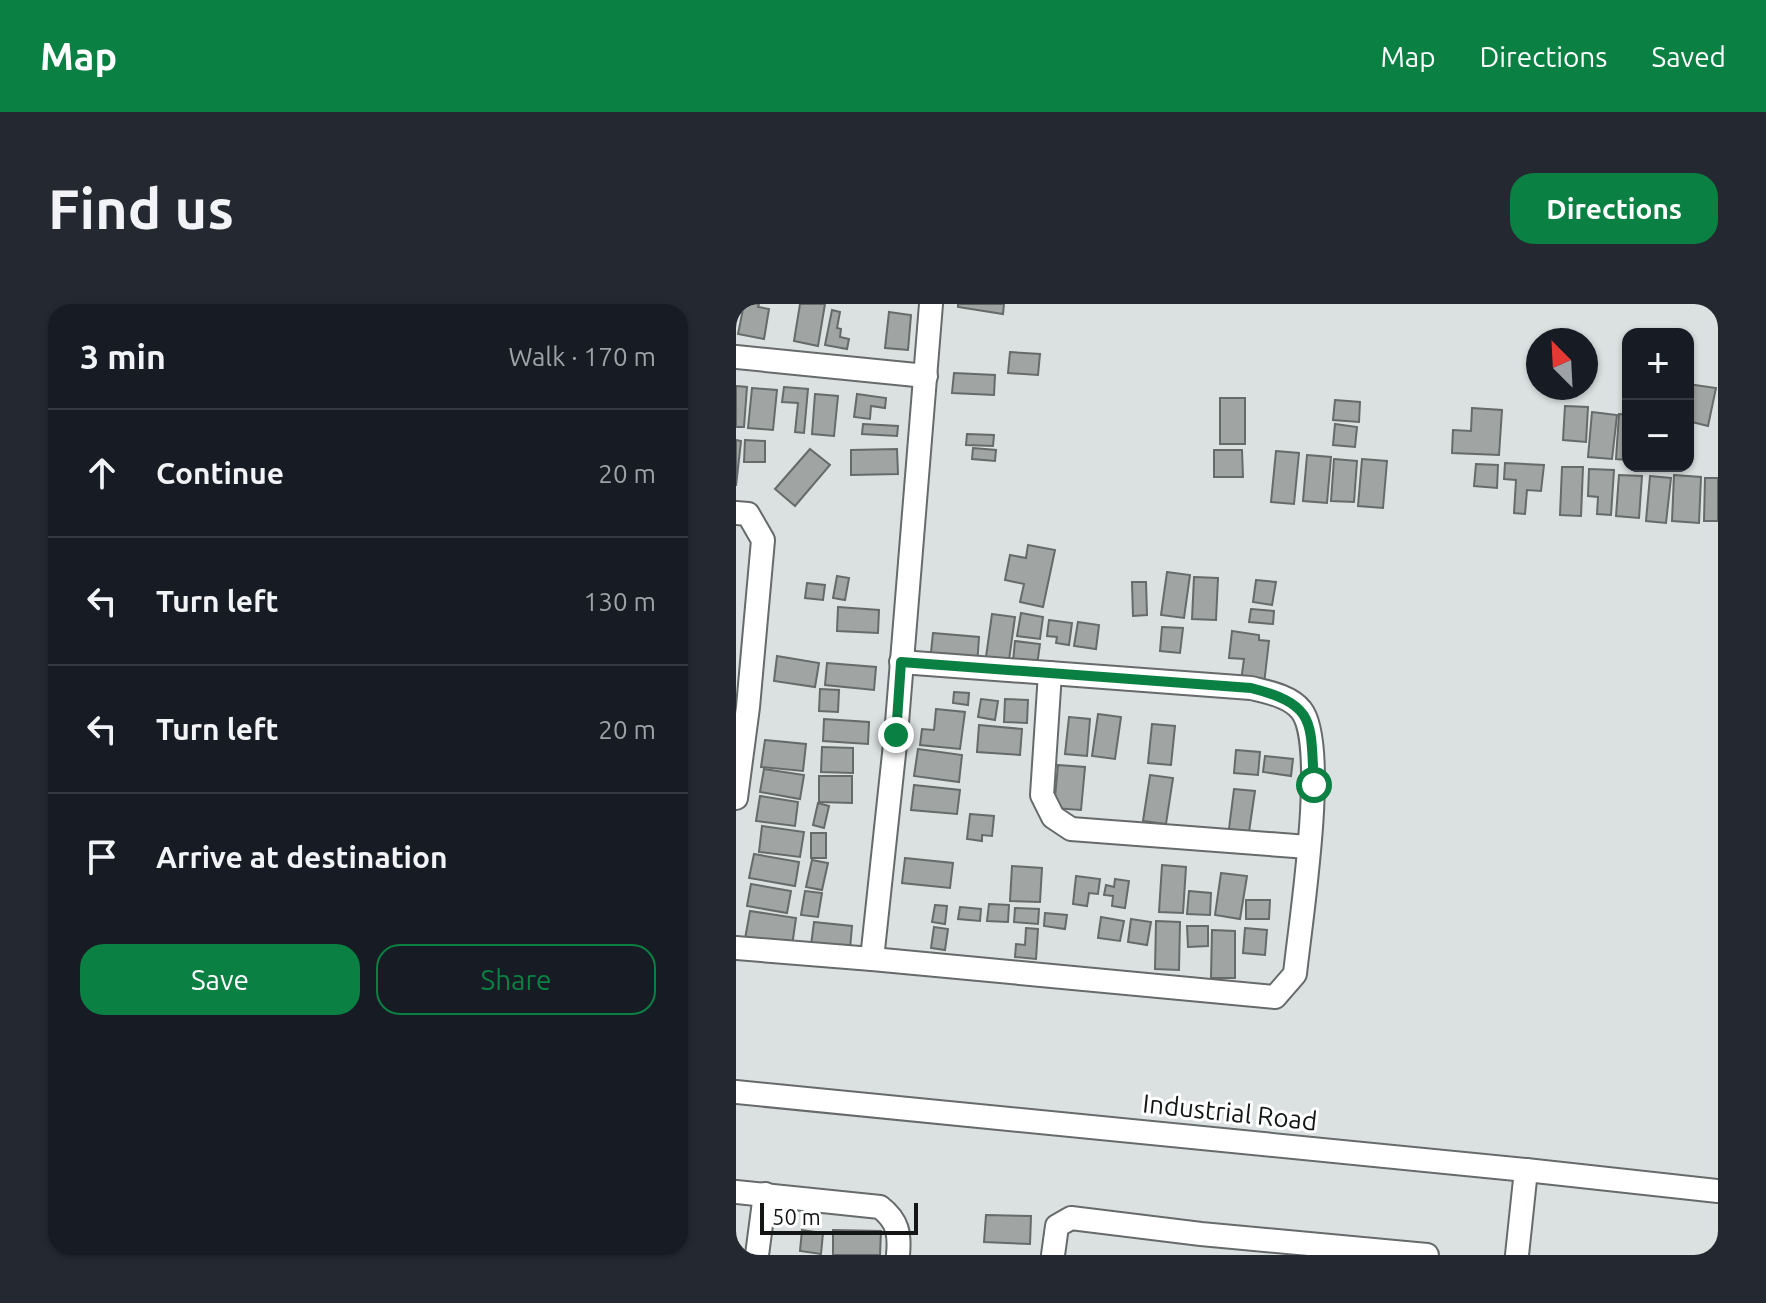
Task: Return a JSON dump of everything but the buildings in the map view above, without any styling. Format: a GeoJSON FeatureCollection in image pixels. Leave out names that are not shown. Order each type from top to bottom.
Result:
{"type":"FeatureCollection","features":[{"type":"Feature","properties":{"kind":"street"},"geometry":{"type":"LineString","coordinates":[[872,959],[896,735],[931,304]]}},
{"type":"Feature","properties":{"kind":"street"},"geometry":{"type":"LineString","coordinates":[[736,357],[926,376]]}},
{"type":"Feature","properties":{"kind":"street"},"geometry":{"type":"LineString","coordinates":[[736,513],[748,514],[763,540],[736,800]]}},
{"type":"Feature","properties":{"kind":"street"},"geometry":{"type":"LineString","coordinates":[[736,948],[1275,997],[1295,974],[1314,785],[1310,731],[1301,709],[1281,696],[1251,688],[901,662]]}},
{"type":"Feature","properties":{"kind":"street"},"geometry":{"type":"LineString","coordinates":[[1050,673],[1042,795],[1053,817],[1071,829],[1308,847]]}},
{"type":"Feature","properties":{"kind":"street","name":"Industrial Road"},"geometry":{"type":"LineString","coordinates":[[736,1092],[1718,1191]]}},
{"type":"Feature","properties":{"kind":"street"},"geometry":{"type":"LineString","coordinates":[[1517,1255],[1526,1170]]}},
{"type":"Feature","properties":{"kind":"street"},"geometry":{"type":"LineString","coordinates":[[736,1192],[880,1207],[897,1227],[900,1235],[898,1255]]}},
{"type":"Feature","properties":{"kind":"street"},"geometry":{"type":"LineString","coordinates":[[757,1255],[765,1194]]}},
{"type":"Feature","properties":{"kind":"street"},"geometry":{"type":"LineString","coordinates":[[1053,1255],[1057,1226],[1071,1218],[1200,1245],[1427,1255]]}},
{"type":"Feature","properties":{"kind":"route"},"geometry":{"type":"LineString","coordinates":[[896,735],[901,662],[1251,688],[1281,696],[1301,709],[1310,731],[1314,785]]}}]}
